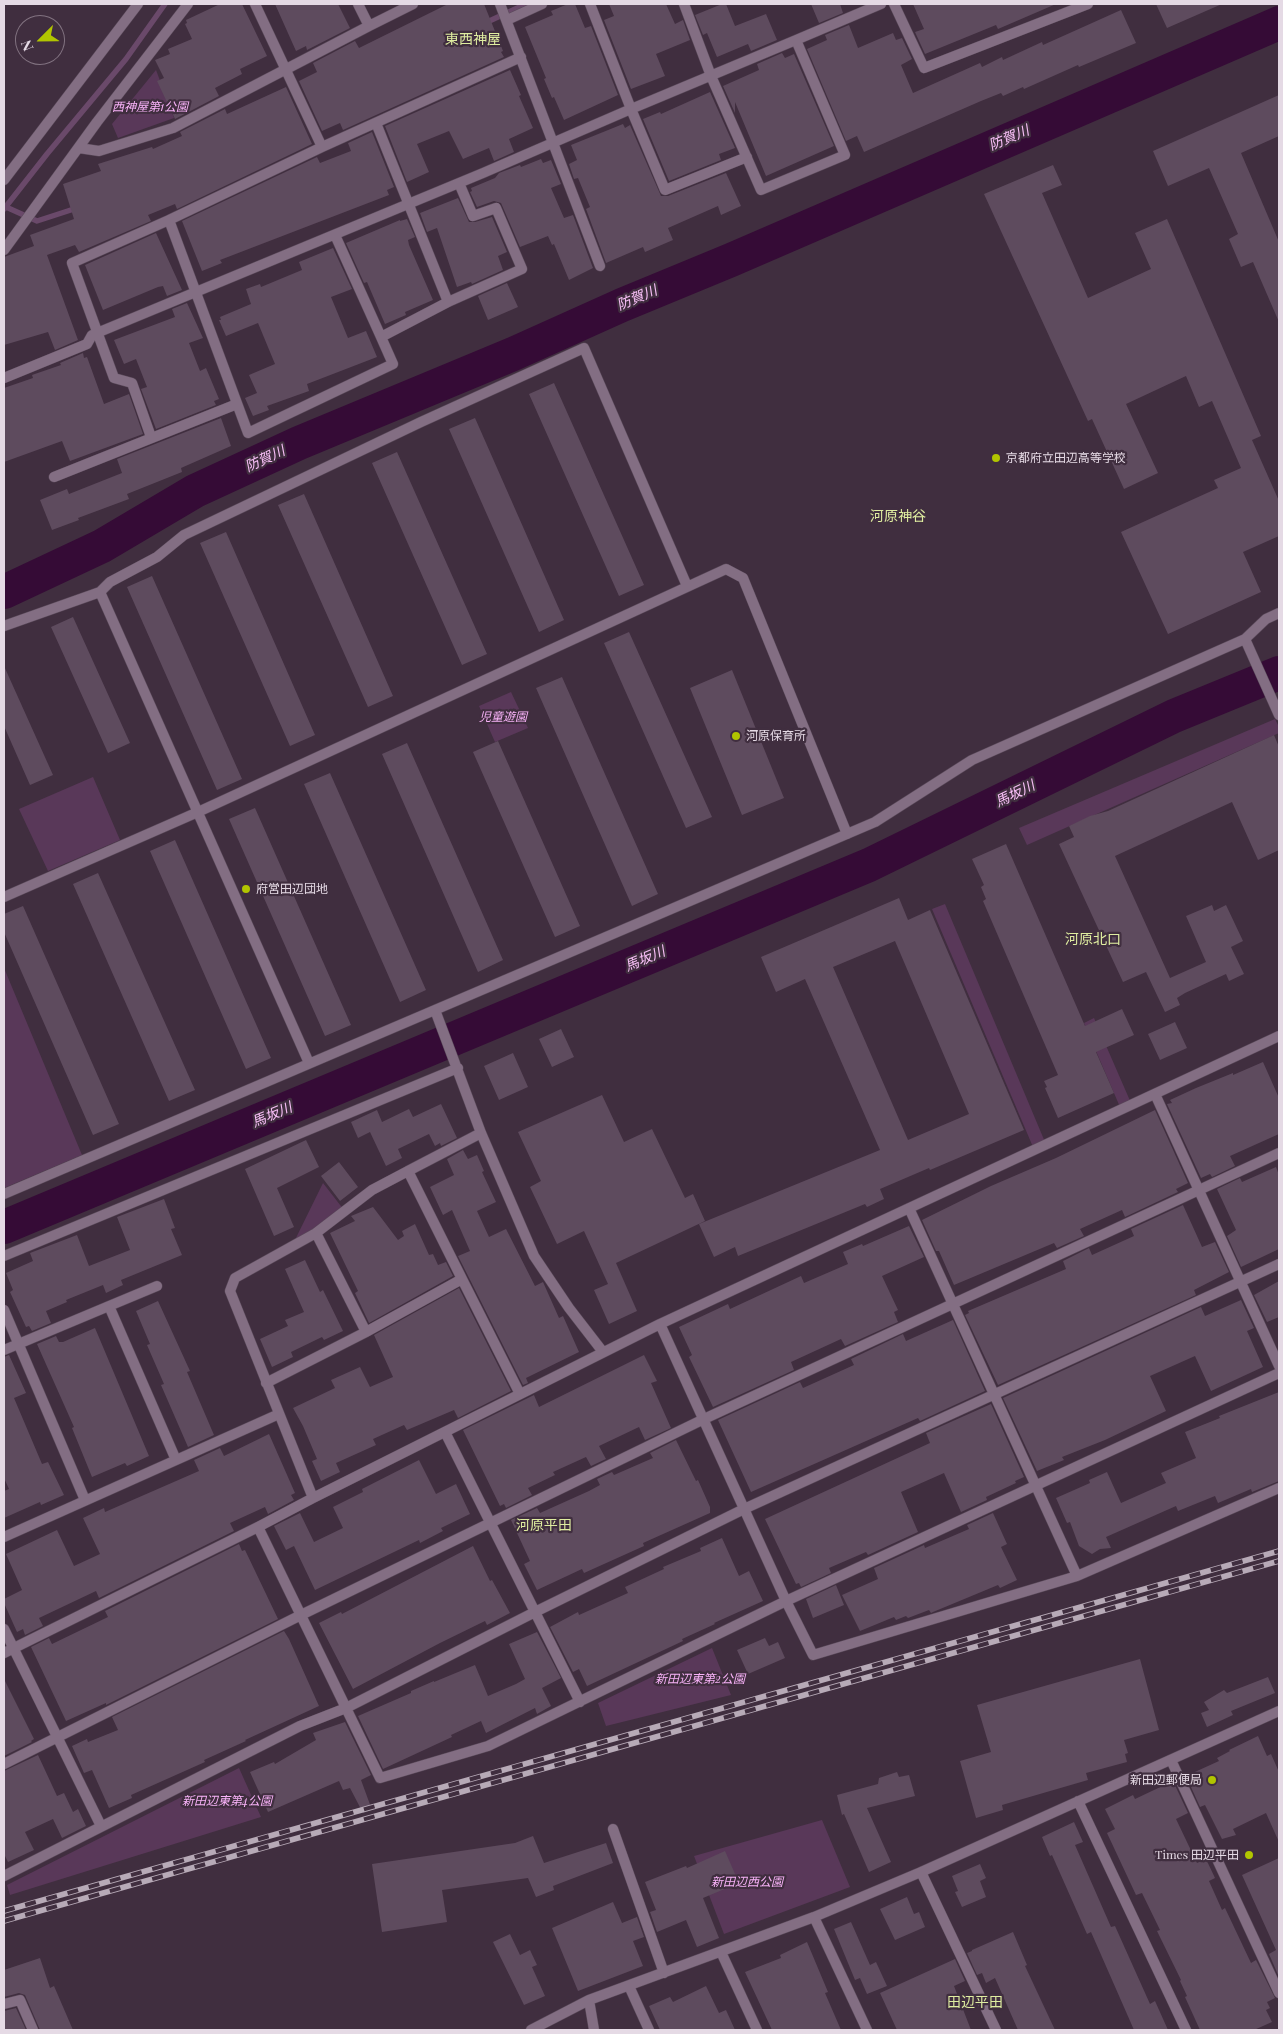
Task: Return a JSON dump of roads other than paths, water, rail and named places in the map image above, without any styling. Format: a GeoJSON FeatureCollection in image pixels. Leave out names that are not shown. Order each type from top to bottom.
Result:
{"type":"FeatureCollection","features":[{"type":"Feature","properties":{"kind":"street"},"geometry":{"type":"LineString","coordinates":[[4,180],[138,4]]}},
{"type":"Feature","properties":{"kind":"street"},"geometry":{"type":"LineString","coordinates":[[4,250],[97,122],[188,4]]}},
{"type":"Feature","properties":{"kind":"street"},"geometry":{"type":"LineString","coordinates":[[255,4],[322,147]]}},
{"type":"Feature","properties":{"kind":"street"},"geometry":{"type":"LineString","coordinates":[[358,4],[369,26]]}},
{"type":"Feature","properties":{"kind":"street"},"geometry":{"type":"LineString","coordinates":[[79,148],[100,151],[173,128],[413,4]]}},
{"type":"Feature","properties":{"kind":"street"},"geometry":{"type":"LineString","coordinates":[[507,20],[542,4]]}},
{"type":"Feature","properties":{"kind":"street"},"geometry":{"type":"LineString","coordinates":[[590,4],[665,190],[747,157]]}},
{"type":"Feature","properties":{"kind":"street"},"geometry":{"type":"LineString","coordinates":[[686,4],[711,76],[761,190],[844,155],[796,40]]}},
{"type":"Feature","properties":{"kind":"street"},"geometry":{"type":"LineString","coordinates":[[4,378],[87,344],[92,335],[98,332],[459,184],[553,142],[881,4]]}},
{"type":"Feature","properties":{"kind":"street"},"geometry":{"type":"LineString","coordinates":[[894,4],[924,68],[1088,4]]}},
{"type":"Feature","properties":{"kind":"street"},"geometry":{"type":"LineString","coordinates":[[500,6],[507,20],[600,266]]}},
{"type":"Feature","properties":{"kind":"street"},"geometry":{"type":"LineString","coordinates":[[151,437],[132,383],[114,378],[72,263],[521,57]]}},
{"type":"Feature","properties":{"kind":"street"},"geometry":{"type":"LineString","coordinates":[[376,123],[448,302]]}},
{"type":"Feature","properties":{"kind":"street"},"geometry":{"type":"LineString","coordinates":[[380,337],[448,302],[522,269],[496,208],[473,216],[459,184]]}},
{"type":"Feature","properties":{"kind":"street"},"geometry":{"type":"LineString","coordinates":[[169,220],[248,433],[393,364],[335,235]]}},
{"type":"Feature","properties":{"kind":"street"},"geometry":{"type":"LineString","coordinates":[[4,626],[100,592],[110,582],[157,557],[184,535],[421,422],[584,348],[687,586]]}},
{"type":"Feature","properties":{"kind":"street"},"geometry":{"type":"LineString","coordinates":[[54,477],[237,404]]}},
{"type":"Feature","properties":{"kind":"street"},"geometry":{"type":"LineString","coordinates":[[4,897],[198,812],[726,568],[743,578],[847,834]]}},
{"type":"Feature","properties":{"kind":"street"},"geometry":{"type":"LineString","coordinates":[[100,592],[309,1063]]}},
{"type":"Feature","properties":{"kind":"street"},"geometry":{"type":"LineString","coordinates":[[4,1194],[309,1063],[436,1014],[875,822],[972,760],[1244,639],[1266,619],[1279,613]]}},
{"type":"Feature","properties":{"kind":"street"},"geometry":{"type":"LineString","coordinates":[[1244,639],[1279,715]]}},
{"type":"Feature","properties":{"kind":"street"},"geometry":{"type":"LineString","coordinates":[[436,1014],[481,1133],[534,1256],[569,1308],[603,1352]]}},
{"type":"Feature","properties":{"kind":"street"},"geometry":{"type":"LineString","coordinates":[[8,1651],[660,1324],[1279,1036]]}},
{"type":"Feature","properties":{"kind":"street"},"geometry":{"type":"LineString","coordinates":[[4,1256],[458,1068]]}},
{"type":"Feature","properties":{"kind":"street"},"geometry":{"type":"LineString","coordinates":[[1155,1094],[1279,1366]]}},
{"type":"Feature","properties":{"kind":"street"},"geometry":{"type":"LineString","coordinates":[[312,1498],[230,1291],[235,1278],[316,1233],[372,1190],[481,1133]]}},
{"type":"Feature","properties":{"kind":"street"},"geometry":{"type":"LineString","coordinates":[[4,1764],[301,1615],[704,1419],[1279,1153]]}},
{"type":"Feature","properties":{"kind":"street"},"geometry":{"type":"LineString","coordinates":[[408,1171],[520,1394]]}},
{"type":"Feature","properties":{"kind":"street"},"geometry":{"type":"LineString","coordinates":[[909,1208],[1077,1576]]}},
{"type":"Feature","properties":{"kind":"street"},"geometry":{"type":"LineString","coordinates":[[316,1233],[366,1332]]}},
{"type":"Feature","properties":{"kind":"street"},"geometry":{"type":"LineString","coordinates":[[4,1876],[300,1726],[346,1708],[744,1509],[995,1396],[1279,1264]]}},
{"type":"Feature","properties":{"kind":"street"},"geometry":{"type":"LineString","coordinates":[[266,1382],[366,1332],[462,1279]]}},
{"type":"Feature","properties":{"kind":"street"},"geometry":{"type":"LineString","coordinates":[[4,1350],[157,1286]]}},
{"type":"Feature","properties":{"kind":"street"},"geometry":{"type":"LineString","coordinates":[[109,1306],[176,1460]]}},
{"type":"Feature","properties":{"kind":"street"},"geometry":{"type":"LineString","coordinates":[[4,1310],[85,1500]]}},
{"type":"Feature","properties":{"kind":"street"},"geometry":{"type":"LineString","coordinates":[[660,1324],[786,1601],[813,1655],[1077,1576],[1279,1488]]}},
{"type":"Feature","properties":{"kind":"street"},"geometry":{"type":"LineString","coordinates":[[258,1527],[380,1778],[488,1746],[786,1601],[1279,1373]]}},
{"type":"Feature","properties":{"kind":"street"},"geometry":{"type":"LineString","coordinates":[[4,1537],[278,1414]]}},
{"type":"Feature","properties":{"kind":"street"},"geometry":{"type":"LineString","coordinates":[[445,1432],[580,1702]]}},
{"type":"Feature","properties":{"kind":"street"},"geometry":{"type":"LineString","coordinates":[[4,1629],[8,1651],[57,1738],[102,1826]]}},
{"type":"Feature","properties":{"kind":"street"},"geometry":{"type":"LineString","coordinates":[[531,2030],[589,2000],[814,1917],[922,1872],[1171,1760],[1278,1716]]}},
{"type":"Feature","properties":{"kind":"street"},"geometry":{"type":"LineString","coordinates":[[1171,1760],[1279,1994]]}},
{"type":"Feature","properties":{"kind":"street"},"geometry":{"type":"LineString","coordinates":[[1078,1801],[1186,2030]]}},
{"type":"Feature","properties":{"kind":"street"},"geometry":{"type":"LineString","coordinates":[[613,1830],[664,1973]]}},
{"type":"Feature","properties":{"kind":"street"},"geometry":{"type":"LineString","coordinates":[[922,1872],[996,2030]]}},
{"type":"Feature","properties":{"kind":"street"},"geometry":{"type":"LineString","coordinates":[[814,1917],[867,2030]]}},
{"type":"Feature","properties":{"kind":"street"},"geometry":{"type":"LineString","coordinates":[[721,1952],[757,2030]]}},
{"type":"Feature","properties":{"kind":"street"},"geometry":{"type":"LineString","coordinates":[[629,1986],[649,2030]]}},
{"type":"Feature","properties":{"kind":"street"},"geometry":{"type":"LineString","coordinates":[[4,2004],[20,2000],[33,2030]]}},
{"type":"Feature","properties":{"kind":"street"},"geometry":{"type":"LineString","coordinates":[[589,2000],[594,2030]]}},
{"type":"Feature","properties":{"kind":"waterway"},"geometry":{"type":"LineString","coordinates":[[4,209],[126,59],[165,4]]}},
{"type":"Feature","properties":{"kind":"waterway"},"geometry":{"type":"LineString","coordinates":[[485,23],[526,4]]}},
{"type":"Feature","properties":{"kind":"waterway","name":"防賀川"},"geometry":{"type":"LineString","coordinates":[[4,592],[102,546],[195,491],[299,443],[513,354],[622,305],[731,260],[1279,23]]}},
{"type":"Feature","properties":{"kind":"waterway"},"geometry":{"type":"LineString","coordinates":[[6,207],[37,221],[77,208]]}},
{"type":"Feature","properties":{"kind":"waterway","name":"馬坂川"},"geometry":{"type":"LineString","coordinates":[[4,1227],[869,865],[1174,716],[1279,673]]}},
{"type":"Feature","properties":{"kind":"railway"},"geometry":{"type":"LineString","coordinates":[[4,1911],[1279,1551]]}},
{"type":"Feature","properties":{"kind":"railway"},"geometry":{"type":"LineString","coordinates":[[4,1921],[1279,1561]]}},
{"type":"Feature","properties":{"kind":"place","name":"京都府立田辺高等学校"},"geometry":{"type":"Point","coordinates":[996,458]}},
{"type":"Feature","properties":{"kind":"place","name":"河原保育所"},"geometry":{"type":"Point","coordinates":[736,736]}},
{"type":"Feature","properties":{"kind":"place","name":"府営田辺団地"},"geometry":{"type":"Point","coordinates":[246,889]}},
{"type":"Feature","properties":{"kind":"place","name":"新田辺郵便局"},"geometry":{"type":"Point","coordinates":[1212,1780]}},
{"type":"Feature","properties":{"kind":"place","name":"Times 田辺平田"},"geometry":{"type":"Point","coordinates":[1249,1855]}},
{"type":"Feature","properties":{"kind":"district","name":"東西神屋"},"geometry":{"type":"Point","coordinates":[473,40]}},
{"type":"Feature","properties":{"kind":"district","name":"河原神谷"},"geometry":{"type":"Point","coordinates":[898,517]}},
{"type":"Feature","properties":{"kind":"district","name":"河原北口"},"geometry":{"type":"Point","coordinates":[1093,940]}},
{"type":"Feature","properties":{"kind":"district","name":"河原平田"},"geometry":{"type":"Point","coordinates":[544,1526]}},
{"type":"Feature","properties":{"kind":"district","name":"田辺平田"},"geometry":{"type":"Point","coordinates":[975,2003]}},
{"type":"Feature","properties":{"kind":"park label","name":"西神屋第1公園"},"geometry":{"type":"Point","coordinates":[150,107]}},
{"type":"Feature","properties":{"kind":"park label","name":"児童遊園"},"geometry":{"type":"Point","coordinates":[503,717]}},
{"type":"Feature","properties":{"kind":"park label","name":"新田辺東第2公園"},"geometry":{"type":"Point","coordinates":[700,1679]}},
{"type":"Feature","properties":{"kind":"park label","name":"新田辺東第4公園"},"geometry":{"type":"Point","coordinates":[227,1801]}},
{"type":"Feature","properties":{"kind":"park label","name":"新田辺西公園"},"geometry":{"type":"Point","coordinates":[747,1882]}}]}
